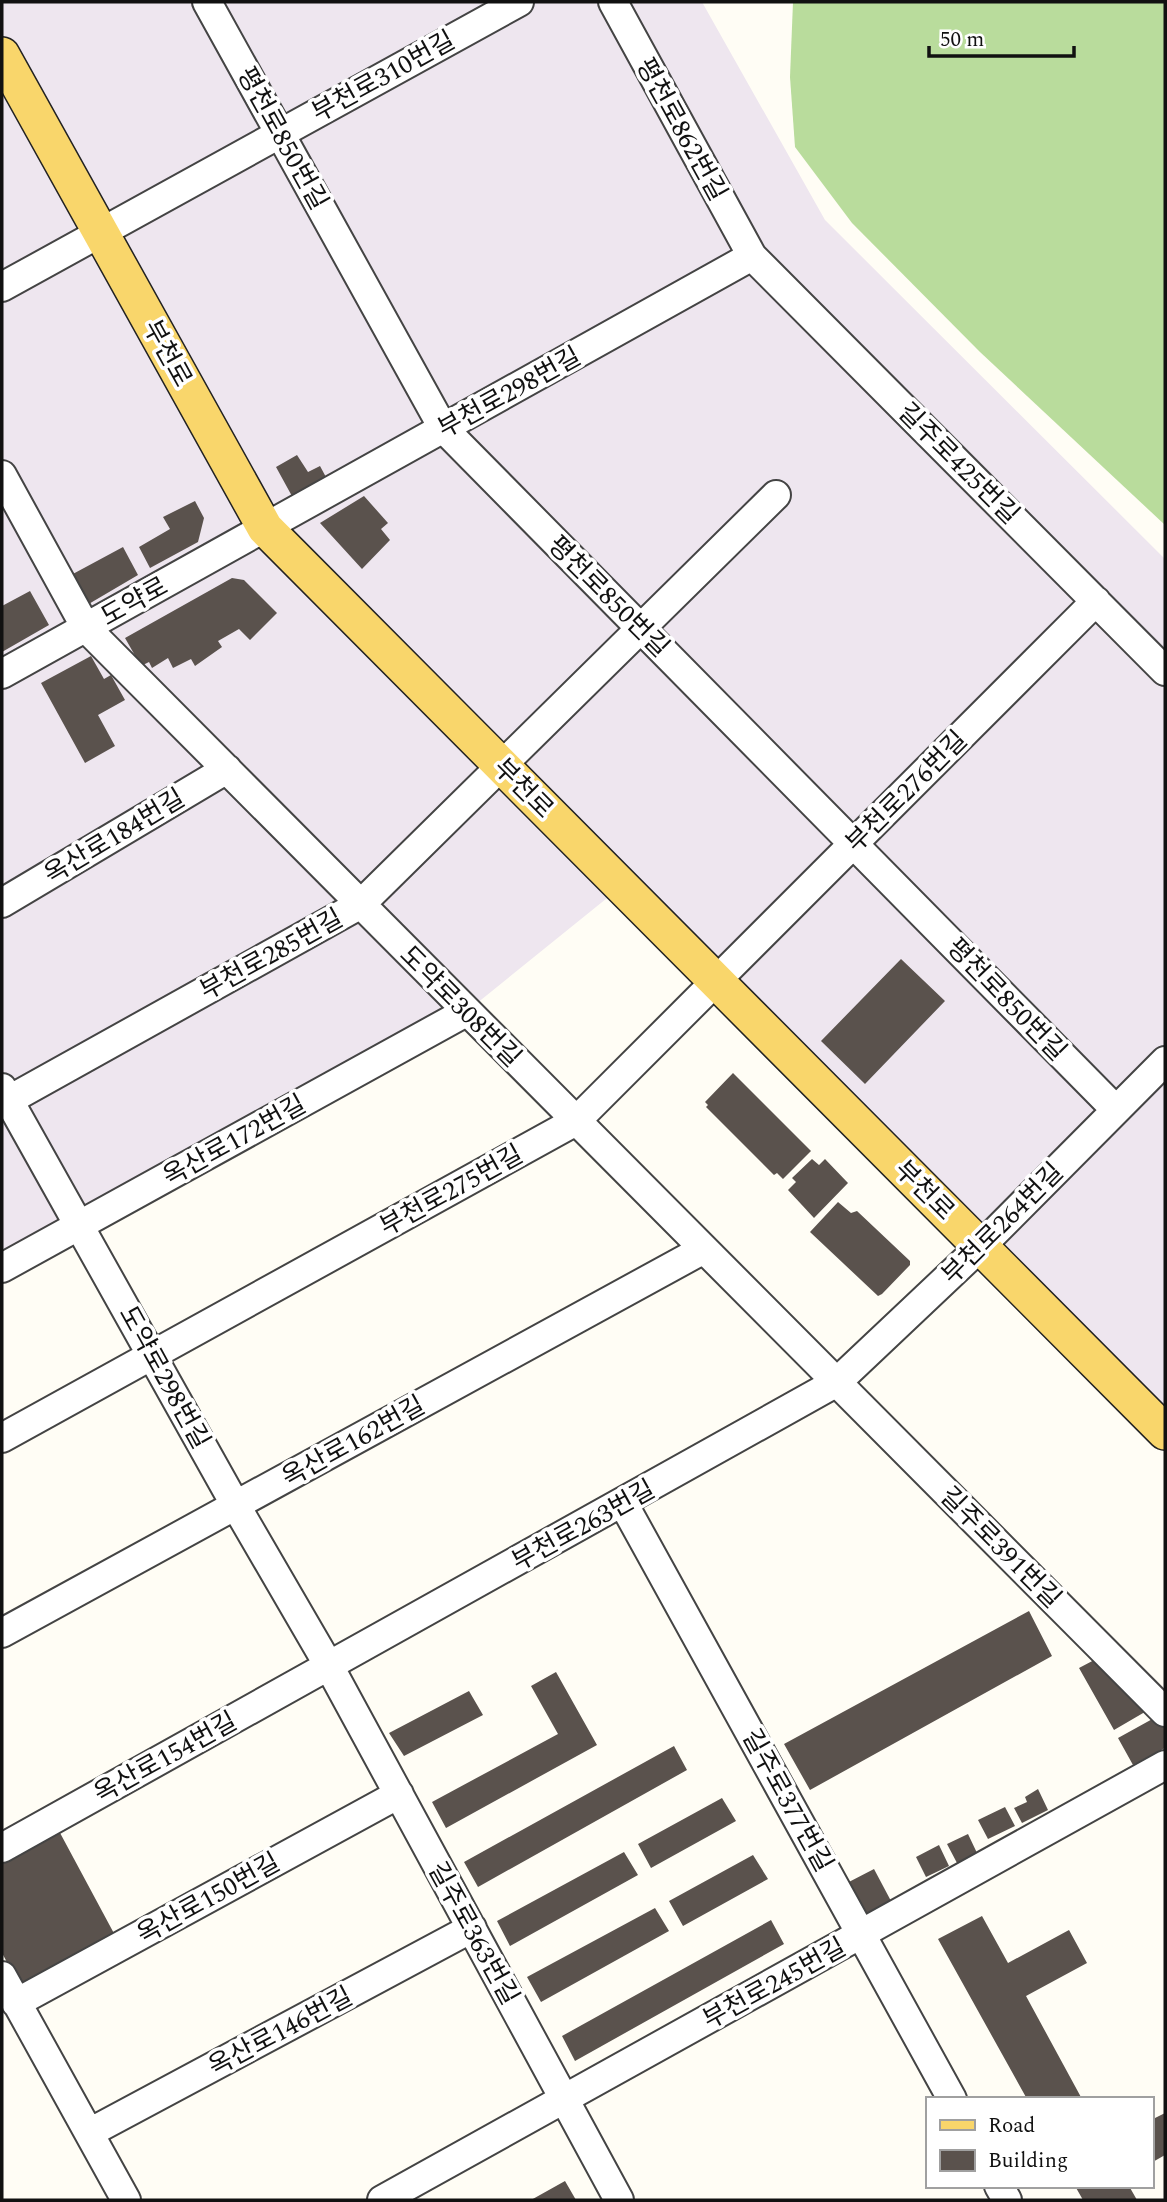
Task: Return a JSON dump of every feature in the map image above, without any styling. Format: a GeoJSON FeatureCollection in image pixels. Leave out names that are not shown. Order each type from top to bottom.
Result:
{"type":"FeatureCollection","features":[{"type":"Feature","properties":{"kind":"main road","name":"부천로"},"geometry":{"type":"LineString","coordinates":[[2,55],[265,528],[1165,1432]]}},
{"type":"Feature","properties":{"kind":"street","name":"평천로850번길"},"geometry":{"type":"LineString","coordinates":[[207,2],[443,428],[1116,1110]]}},
{"type":"Feature","properties":{"kind":"street","name":"부천로310번길"},"geometry":{"type":"LineString","coordinates":[[2,286],[519,2]]}},
{"type":"Feature","properties":{"kind":"street","name":"평천로862번길"},"geometry":{"type":"LineString","coordinates":[[612,2],[752,256]]}},
{"type":"Feature","properties":{"kind":"street","name":"부천로298번길"},"geometry":{"type":"LineString","coordinates":[[265,528],[752,256]]}},
{"type":"Feature","properties":{"kind":"street","name":"길주로425번길"},"geometry":{"type":"LineString","coordinates":[[752,256],[1165,671]]}},
{"type":"Feature","properties":{"kind":"street","name":"도약로308번길"},"geometry":{"type":"LineString","coordinates":[[2,475],[86,628],[837,1382]]}},
{"type":"Feature","properties":{"kind":"street","name":"부천로285번길"},"geometry":{"type":"LineString","coordinates":[[4,1097],[360,904],[776,495]]}},
{"type":"Feature","properties":{"kind":"street","name":"도약로"},"geometry":{"type":"LineString","coordinates":[[2,674],[265,528]]}},
{"type":"Feature","properties":{"kind":"street","name":"부천로276번길"},"geometry":{"type":"LineString","coordinates":[[716,981],[1096,601]]}},
{"type":"Feature","properties":{"kind":"street","name":"옥산로184번길"},"geometry":{"type":"LineString","coordinates":[[2,903],[227,769]]}},
{"type":"Feature","properties":{"kind":"street","name":"부천로275번길"},"geometry":{"type":"LineString","coordinates":[[2,1438],[576,1121],[716,981]]}},
{"type":"Feature","properties":{"kind":"street","name":"옥산로172번길"},"geometry":{"type":"LineString","coordinates":[[2,1268],[466,1012]]}},
{"type":"Feature","properties":{"kind":"street","name":"부천로264번길"},"geometry":{"type":"LineString","coordinates":[[837,1382],[981,1246],[1165,1061]]}},
{"type":"Feature","properties":{"kind":"street","name":"도약로298번길"},"geometry":{"type":"LineString","coordinates":[[4,1097],[80,1225],[236,1506],[329,1666]]}},
{"type":"Feature","properties":{"kind":"street","name":"옥산로162번길"},"geometry":{"type":"LineString","coordinates":[[2,1633],[704,1249]]}},
{"type":"Feature","properties":{"kind":"street","name":"부천로263번길"},"geometry":{"type":"LineString","coordinates":[[329,1666],[837,1382]]}},
{"type":"Feature","properties":{"kind":"street","name":"길주로391번길"},"geometry":{"type":"LineString","coordinates":[[837,1382],[1165,1712]]}},
{"type":"Feature","properties":{"kind":"street","name":"길주로377번길"},"geometry":{"type":"LineString","coordinates":[[623,1503],[951,2097]]}},
{"type":"Feature","properties":{"kind":"street","name":"길주로363번길"},"geometry":{"type":"LineString","coordinates":[[329,1666],[619,2200]]}},
{"type":"Feature","properties":{"kind":"street","name":"옥산로154번길"},"geometry":{"type":"LineString","coordinates":[[2,1848],[329,1666]]}},
{"type":"Feature","properties":{"kind":"street","name":"부천로245번길"},"geometry":{"type":"LineString","coordinates":[[382,2200],[1165,1765]]}},
{"type":"Feature","properties":{"kind":"street","name":"옥산로150번길"},"geometry":{"type":"LineString","coordinates":[[16,2003],[399,1794]]}},
{"type":"Feature","properties":{"kind":"street","name":"옥산로146번길"},"geometry":{"type":"LineString","coordinates":[[89,2133],[472,1928]]}},
{"type":"Feature","properties":{"kind":"street"},"geometry":{"type":"LineString","coordinates":[[2,1976],[126,2200]]}},
{"type":"Feature","properties":{"kind":"shaded area"},"geometry":{"type":"Polygon","coordinates":[[[2,2],[702,2],[825,220],[1165,559],[1165,1432],[622,886],[466,1012],[2,1268],[2,2]]]}},
{"type":"Feature","properties":{"kind":"green space"},"geometry":{"type":"Polygon","coordinates":[[[793,2],[1165,2],[1165,525],[980,352],[852,223],[795,147],[790,77],[793,2]]]}},
{"type":"Feature","properties":{"kind":"building"},"geometry":{"type":"Polygon","coordinates":[[[297,455],[308,472],[320,466],[327,479],[293,498],[276,467],[297,455]]]}},
{"type":"Feature","properties":{"kind":"building"},"geometry":{"type":"Polygon","coordinates":[[[364,496],[388,523],[381,529],[390,540],[362,569],[320,523],[364,496]]]}},
{"type":"Feature","properties":{"kind":"building"},"geometry":{"type":"Polygon","coordinates":[[[195,501],[204,518],[198,542],[150,568],[139,547],[170,529],[163,517],[195,501]]]}},
{"type":"Feature","properties":{"kind":"building"},"geometry":{"type":"Polygon","coordinates":[[[123,547],[138,575],[87,605],[71,575],[123,547]]]}},
{"type":"Feature","properties":{"kind":"building"},"geometry":{"type":"Polygon","coordinates":[[[232,578],[244,580],[277,613],[250,640],[239,629],[218,641],[222,647],[195,666],[191,659],[173,668],[168,658],[152,668],[149,662],[141,666],[125,638],[232,578]]]}},
{"type":"Feature","properties":{"kind":"building"},"geometry":{"type":"Polygon","coordinates":[[[30,591],[49,625],[2,652],[2,606],[30,591]]]}},
{"type":"Feature","properties":{"kind":"building"},"geometry":{"type":"Polygon","coordinates":[[[91,656],[104,679],[111,675],[125,700],[98,715],[115,746],[85,763],[41,683],[91,656]]]}},
{"type":"Feature","properties":{"kind":"building"},"geometry":{"type":"Polygon","coordinates":[[[901,959],[945,1001],[865,1084],[821,1041],[901,959]]]}},
{"type":"Feature","properties":{"kind":"building"},"geometry":{"type":"Polygon","coordinates":[[[733,1073],[811,1151],[783,1179],[777,1173],[774,1175],[706,1107],[708,1105],[705,1102],[733,1073]]]}},
{"type":"Feature","properties":{"kind":"building"},"geometry":{"type":"Polygon","coordinates":[[[812,1159],[819,1165],[825,1159],[848,1183],[814,1218],[788,1190],[796,1182],[792,1178],[812,1159]]]}},
{"type":"Feature","properties":{"kind":"building"},"geometry":{"type":"Polygon","coordinates":[[[838,1202],[851,1213],[857,1211],[910,1261],[910,1265],[878,1296],[810,1232],[838,1202]]]}},
{"type":"Feature","properties":{"kind":"building"},"geometry":{"type":"Polygon","coordinates":[[[1029,1611],[1052,1656],[810,1790],[784,1744],[1029,1611]]]}},
{"type":"Feature","properties":{"kind":"building"},"geometry":{"type":"Polygon","coordinates":[[[1098,1658],[1150,1709],[1114,1730],[1079,1668],[1098,1658]]]}},
{"type":"Feature","properties":{"kind":"building"},"geometry":{"type":"Polygon","coordinates":[[[556,1672],[597,1745],[446,1828],[432,1802],[558,1734],[531,1686],[556,1672]]]}},
{"type":"Feature","properties":{"kind":"building"},"geometry":{"type":"Polygon","coordinates":[[[469,1691],[483,1715],[404,1756],[389,1733],[469,1691]]]}},
{"type":"Feature","properties":{"kind":"building"},"geometry":{"type":"Polygon","coordinates":[[[1156,1717],[1165,1727],[1165,1748],[1133,1765],[1118,1738],[1156,1717]]]}},
{"type":"Feature","properties":{"kind":"building"},"geometry":{"type":"Polygon","coordinates":[[[674,1746],[687,1770],[478,1887],[464,1862],[674,1746]]]}},
{"type":"Feature","properties":{"kind":"building"},"geometry":{"type":"Polygon","coordinates":[[[1038,1789],[1048,1810],[1022,1823],[1014,1808],[1027,1802],[1025,1797],[1038,1789]]]}},
{"type":"Feature","properties":{"kind":"building"},"geometry":{"type":"Polygon","coordinates":[[[722,1798],[736,1821],[651,1868],[638,1844],[722,1798]]]}},
{"type":"Feature","properties":{"kind":"building"},"geometry":{"type":"Polygon","coordinates":[[[1005,1807],[1015,1826],[988,1839],[978,1820],[1005,1807]]]}},
{"type":"Feature","properties":{"kind":"building"},"geometry":{"type":"Polygon","coordinates":[[[59,1831],[117,1939],[22,1990],[2,1953],[2,1863],[59,1831]]]}},
{"type":"Feature","properties":{"kind":"building"},"geometry":{"type":"Polygon","coordinates":[[[968,1834],[977,1853],[957,1863],[947,1844],[968,1834]]]}},
{"type":"Feature","properties":{"kind":"building"},"geometry":{"type":"Polygon","coordinates":[[[939,1845],[949,1866],[926,1877],[916,1857],[939,1845]]]}},
{"type":"Feature","properties":{"kind":"building"},"geometry":{"type":"Polygon","coordinates":[[[624,1852],[638,1875],[510,1946],[497,1921],[624,1852]]]}},
{"type":"Feature","properties":{"kind":"building"},"geometry":{"type":"Polygon","coordinates":[[[753,1855],[768,1879],[683,1926],[669,1901],[753,1855]]]}},
{"type":"Feature","properties":{"kind":"building"},"geometry":{"type":"Polygon","coordinates":[[[874,1869],[891,1901],[861,1916],[845,1884],[874,1869]]]}},
{"type":"Feature","properties":{"kind":"building"},"geometry":{"type":"Polygon","coordinates":[[[655,1908],[669,1931],[541,2002],[527,1977],[655,1908]]]}},
{"type":"Feature","properties":{"kind":"building"},"geometry":{"type":"Polygon","coordinates":[[[982,1916],[1008,1963],[1069,1930],[1087,1963],[1026,1996],[1081,2097],[1026,2097],[938,1939],[982,1916]]]}},
{"type":"Feature","properties":{"kind":"building"},"geometry":{"type":"Polygon","coordinates":[[[771,1920],[784,1944],[575,2061],[562,2036],[771,1920]]]}},
{"type":"Feature","properties":{"kind":"building"},"geometry":{"type":"Polygon","coordinates":[[[1165,2113],[1165,2155],[1153,2162],[1153,2119],[1165,2113]]]}},
{"type":"Feature","properties":{"kind":"building"},"geometry":{"type":"Polygon","coordinates":[[[565,2181],[576,2200],[531,2200],[565,2181]]]}},
{"type":"Feature","properties":{"kind":"building"},"geometry":{"type":"Polygon","coordinates":[[[1076,2188],[1130,2188],[1137,2200],[1083,2200],[1076,2188]]]}}]}
